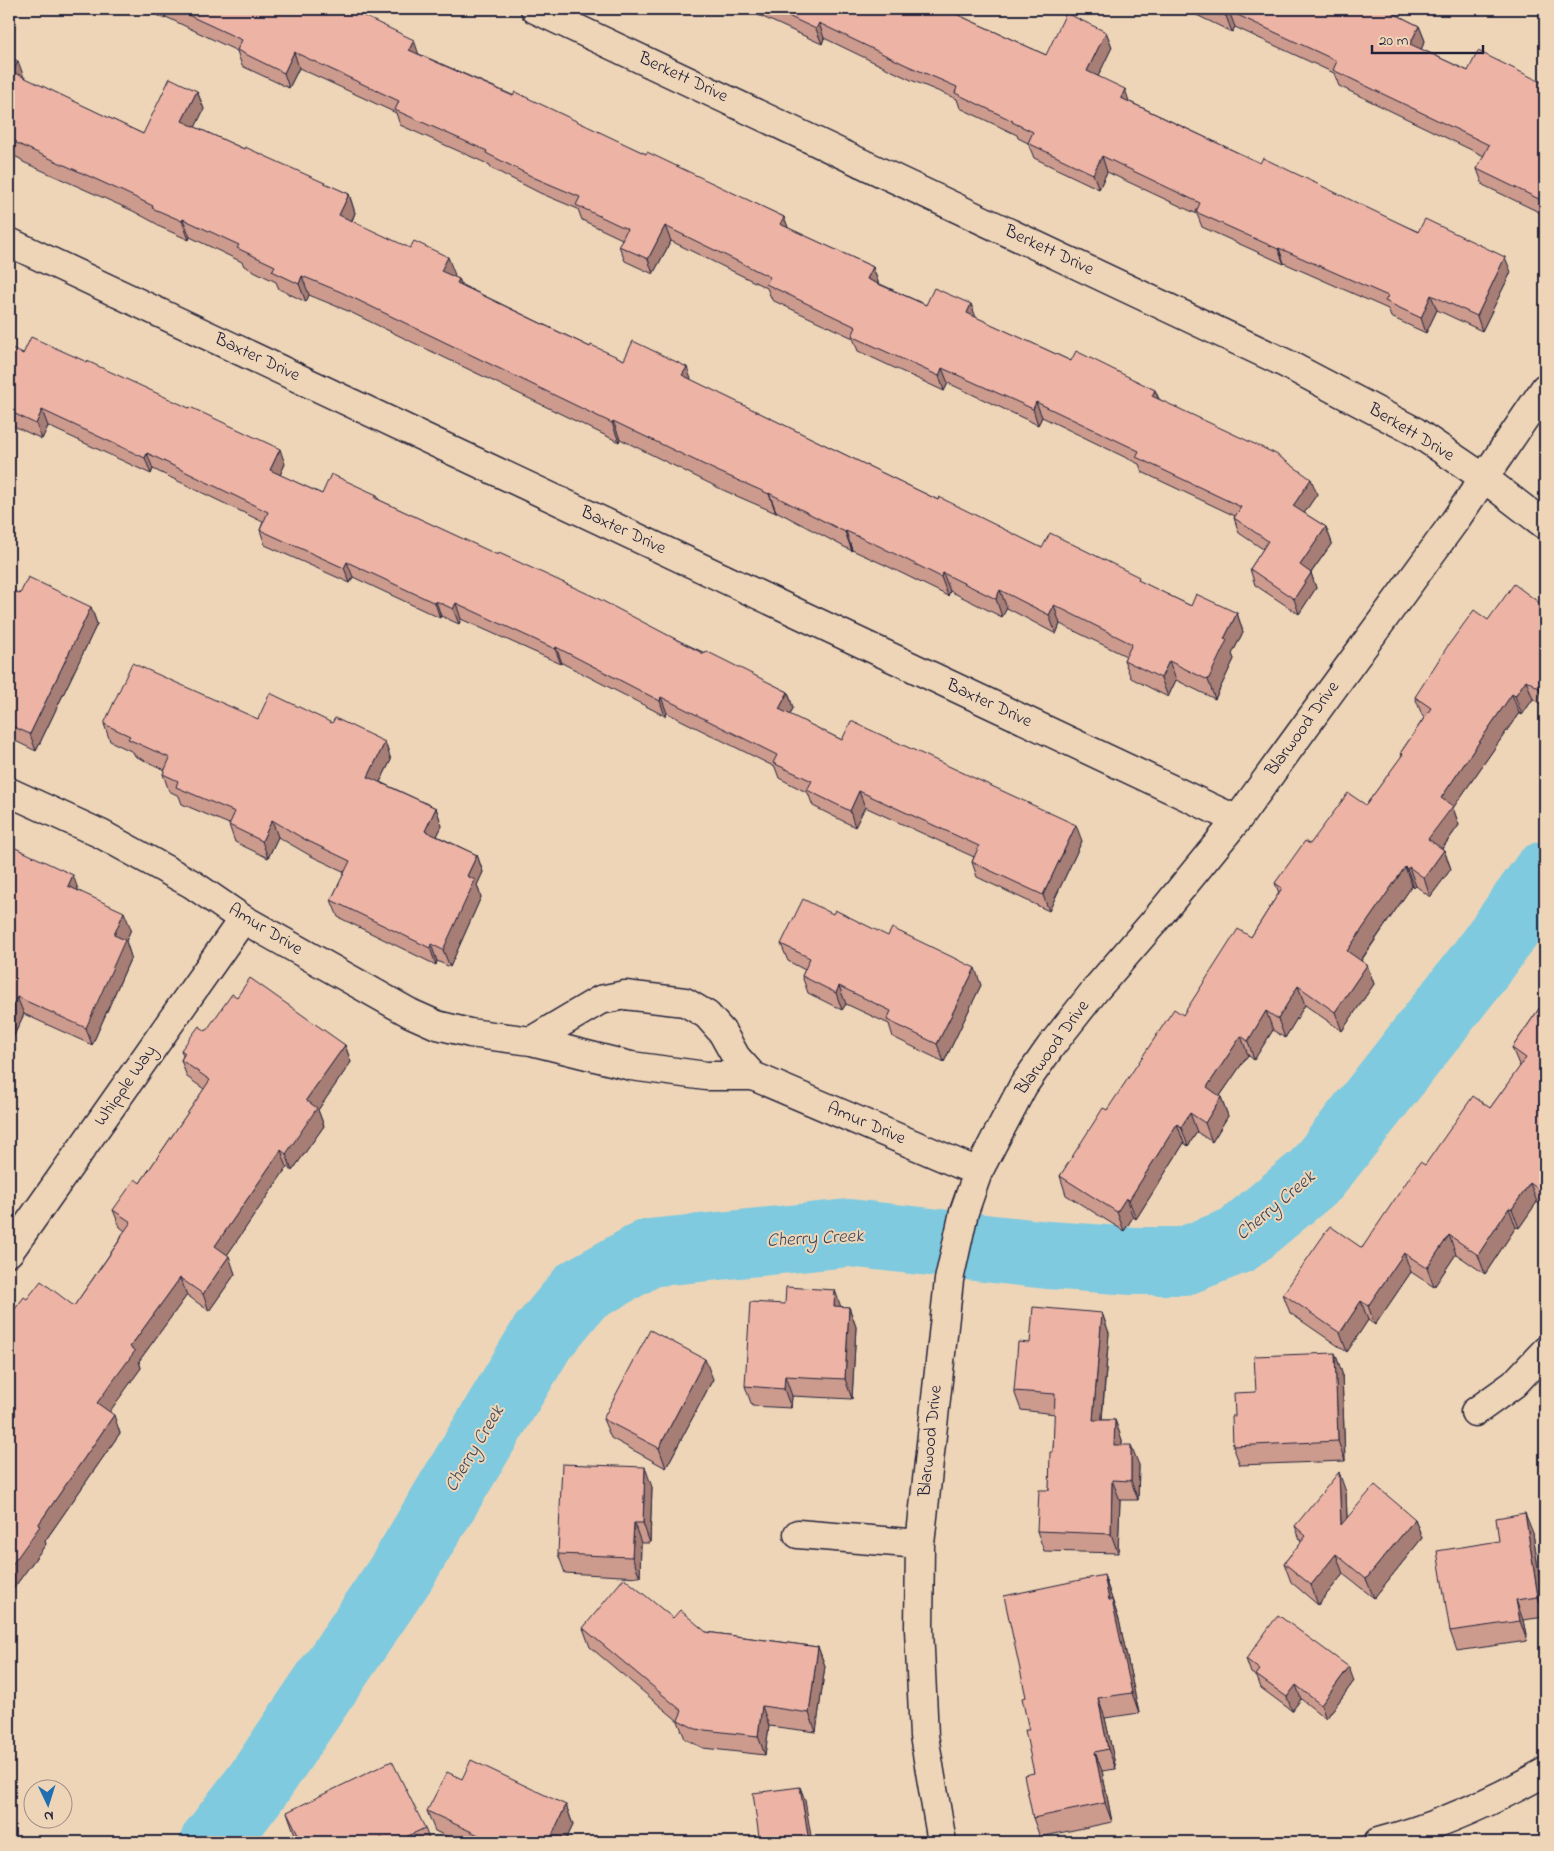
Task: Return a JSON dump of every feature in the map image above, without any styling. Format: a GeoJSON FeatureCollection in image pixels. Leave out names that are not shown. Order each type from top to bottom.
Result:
{"type":"FeatureCollection","features":[{"type":"Feature","properties":{"kind":"street","name":"Berkett Drive"},"geometry":{"type":"LineString","coordinates":[[535,9],[1285,363],[1416,432],[1484,478],[1545,525]]}},
{"type":"Feature","properties":{"kind":"street","name":"Baxter Drive"},"geometry":{"type":"LineString","coordinates":[[9,242],[1237,820]]}},
{"type":"Feature","properties":{"kind":"street","name":"Blarwood Drive"},"geometry":{"type":"LineString","coordinates":[[942,1842],[924,1736],[919,1630],[920,1544],[949,1280],[964,1212],[978,1172],[1023,1086],[1050,1046],[1237,820],[1454,522],[1545,388]]}},
{"type":"Feature","properties":{"kind":"street","name":"Amur Drive"},"geometry":{"type":"LineString","coordinates":[[9,792],[101,834],[192,884],[243,919],[410,1013],[438,1025],[470,1033],[532,1041],[631,1066],[706,1076],[752,1076],[978,1172]]}},
{"type":"Feature","properties":{"kind":"street","name":"Whipple Way"},"geometry":{"type":"LineString","coordinates":[[9,1252],[243,919]]}},
{"type":"Feature","properties":{"kind":"street","name":"Amur Drive"},"geometry":{"type":"LineString","coordinates":[[532,1041],[600,1000],[625,995],[685,1002],[707,1015],[722,1032],[736,1057],[752,1076]]}},
{"type":"Feature","properties":{"kind":"street"},"geometry":{"type":"LineString","coordinates":[[1474,1412],[1514,1384],[1545,1351]]}},
{"type":"Feature","properties":{"kind":"street"},"geometry":{"type":"LineString","coordinates":[[798,1534],[920,1544]]}},
{"type":"Feature","properties":{"kind":"street"},"geometry":{"type":"LineString","coordinates":[[1378,1842],[1403,1836],[1460,1814],[1506,1794],[1545,1772]]}},
{"type":"Feature","properties":{"kind":"building"},"geometry":{"type":"Polygon","coordinates":[[[175,9],[349,9],[414,40],[409,50],[513,96],[515,92],[784,217],[780,224],[873,267],[867,279],[926,305],[934,288],[971,304],[967,313],[1071,361],[1076,351],[1155,390],[1152,396],[1276,454],[1311,479],[1293,506],[1326,527],[1300,565],[1311,573],[1294,599],[1250,569],[1268,541],[1234,518],[1241,507],[1136,457],[1139,451],[1036,402],[1033,409],[942,368],[939,376],[852,336],[856,327],[766,284],[770,277],[665,226],[648,259],[619,246],[627,229],[576,205],[580,197],[535,178],[486,153],[487,151],[395,110],[399,101],[294,52],[284,73],[237,50],[242,40],[175,9]]]}},
{"type":"Feature","properties":{"kind":"building"},"geometry":{"type":"Polygon","coordinates":[[[773,9],[945,9],[1046,55],[1066,13],[1106,32],[1087,71],[1125,89],[1121,98],[1260,163],[1263,158],[1418,232],[1425,219],[1505,257],[1477,316],[1431,295],[1421,318],[1385,301],[1388,296],[1196,212],[1200,203],[1102,156],[1093,174],[1028,143],[1033,132],[955,93],[957,87],[819,23],[816,29],[773,9]]]}},
{"type":"Feature","properties":{"kind":"building"},"geometry":{"type":"Polygon","coordinates":[[[1211,9],[1385,9],[1419,26],[1410,44],[1468,71],[1478,51],[1545,84],[1545,202],[1477,169],[1489,145],[1333,70],[1337,61],[1229,11],[1226,16],[1211,9]]]}},
{"type":"Feature","properties":{"kind":"building"},"geometry":{"type":"Polygon","coordinates":[[[9,57],[18,61],[13,72],[143,134],[170,78],[197,91],[182,121],[349,194],[339,215],[410,248],[414,241],[448,257],[441,271],[459,279],[457,283],[590,347],[591,345],[624,360],[633,341],[687,367],[682,375],[938,500],[939,497],[1042,548],[1050,533],[1139,577],[1138,580],[1191,606],[1196,594],[1237,613],[1224,639],[1227,640],[1208,680],[1169,661],[1161,678],[1124,660],[1132,644],[1054,605],[1049,615],[1000,590],[996,599],[943,573],[941,577],[879,546],[845,532],[769,493],[717,471],[613,421],[612,423],[341,292],[302,276],[299,284],[272,271],[275,266],[237,248],[239,245],[183,219],[182,221],[152,208],[153,206],[126,193],[16,143],[9,138],[9,57]]]}},
{"type":"Feature","properties":{"kind":"building"},"geometry":{"type":"Polygon","coordinates":[[[31,337],[280,449],[270,470],[322,494],[331,474],[377,495],[375,498],[597,598],[704,654],[706,651],[788,692],[779,709],[842,740],[851,721],[1076,825],[1043,895],[972,862],[979,846],[859,791],[850,811],[807,790],[812,781],[773,763],[777,755],[661,697],[660,701],[556,647],[555,649],[456,603],[453,609],[436,601],[435,603],[347,562],[344,568],[260,530],[268,512],[147,453],[145,458],[42,410],[36,424],[9,411],[9,347],[23,354],[31,337]]]}},
{"type":"Feature","properties":{"kind":"building"},"geometry":{"type":"Polygon","coordinates":[[[28,577],[91,607],[30,734],[9,725],[9,589],[20,594],[28,577]]]}},
{"type":"Feature","properties":{"kind":"building"},"geometry":{"type":"Polygon","coordinates":[[[1514,584],[1545,607],[1545,679],[1539,688],[1526,680],[1515,696],[1512,694],[1441,798],[1453,806],[1428,839],[1444,850],[1424,878],[1409,867],[1407,869],[1405,867],[1347,951],[1367,965],[1335,1012],[1298,986],[1278,1019],[1266,1011],[1248,1041],[1241,1036],[1207,1087],[1221,1097],[1205,1123],[1190,1113],[1181,1127],[1177,1124],[1129,1200],[1126,1198],[1117,1212],[1060,1176],[1103,1108],[1107,1110],[1174,1009],[1183,1015],[1238,929],[1251,937],[1282,888],[1275,883],[1305,841],[1310,844],[1348,793],[1366,805],[1403,754],[1401,752],[1431,708],[1415,697],[1447,647],[1474,610],[1488,620],[1514,584]]]}},
{"type":"Feature","properties":{"kind":"building"},"geometry":{"type":"Polygon","coordinates":[[[132,663],[258,719],[270,693],[332,723],[335,718],[385,742],[368,777],[436,808],[425,831],[477,855],[467,876],[475,880],[443,950],[431,944],[430,948],[331,900],[350,861],[304,839],[272,820],[262,841],[229,825],[235,812],[176,787],[178,781],[163,774],[170,758],[128,739],[130,736],[104,724],[132,663]]]}},
{"type":"Feature","properties":{"kind":"building"},"geometry":{"type":"Polygon","coordinates":[[[9,845],[73,875],[68,886],[124,912],[114,935],[125,940],[86,1028],[17,997],[9,1015],[9,845]]]}},
{"type":"Feature","properties":{"kind":"building"},"geometry":{"type":"Polygon","coordinates":[[[803,899],[833,914],[835,910],[888,936],[892,928],[975,968],[937,1044],[887,1020],[891,1011],[839,986],[836,993],[802,976],[810,958],[781,944],[803,899]]]}},
{"type":"Feature","properties":{"kind":"building"},"geometry":{"type":"Polygon","coordinates":[[[250,978],[345,1045],[306,1100],[317,1108],[286,1154],[281,1150],[215,1246],[229,1256],[203,1294],[180,1278],[130,1347],[135,1351],[97,1403],[114,1415],[9,1569],[9,1317],[24,1297],[27,1299],[41,1281],[74,1306],[131,1222],[113,1210],[135,1179],[140,1183],[210,1080],[181,1060],[185,1053],[181,1050],[199,1026],[206,1031],[232,994],[237,997],[250,978]]]}},
{"type":"Feature","properties":{"kind":"building"},"geometry":{"type":"Polygon","coordinates":[[[1545,1000],[1545,1184],[1541,1191],[1530,1183],[1512,1209],[1509,1208],[1478,1255],[1449,1235],[1427,1268],[1404,1253],[1368,1306],[1361,1301],[1340,1333],[1283,1294],[1330,1226],[1362,1248],[1420,1162],[1425,1165],[1473,1096],[1490,1108],[1526,1058],[1512,1048],[1545,1000]]]}},
{"type":"Feature","properties":{"kind":"building"},"geometry":{"type":"Polygon","coordinates":[[[786,1287],[835,1290],[834,1306],[849,1307],[845,1379],[785,1376],[784,1389],[745,1386],[750,1302],[785,1304],[786,1287]]]}},
{"type":"Feature","properties":{"kind":"building"},"geometry":{"type":"Polygon","coordinates":[[[1033,1307],[1102,1313],[1093,1420],[1115,1420],[1114,1445],[1131,1445],[1131,1481],[1112,1480],[1111,1534],[1037,1531],[1039,1490],[1049,1490],[1050,1452],[1053,1452],[1055,1394],[1014,1391],[1018,1342],[1030,1343],[1033,1307]]]}},
{"type":"Feature","properties":{"kind":"building"},"geometry":{"type":"Polygon","coordinates":[[[650,1330],[705,1359],[659,1448],[603,1419],[650,1330]]]}},
{"type":"Feature","properties":{"kind":"building"},"geometry":{"type":"Polygon","coordinates":[[[1335,1353],[1338,1441],[1233,1446],[1232,1416],[1235,1416],[1234,1393],[1256,1392],[1254,1356],[1335,1353]]]}},
{"type":"Feature","properties":{"kind":"building"},"geometry":{"type":"Polygon","coordinates":[[[562,1464],[645,1467],[643,1523],[634,1523],[632,1557],[558,1554],[562,1464]]]}},
{"type":"Feature","properties":{"kind":"building"},"geometry":{"type":"Polygon","coordinates":[[[1339,1472],[1341,1525],[1375,1485],[1415,1519],[1366,1579],[1336,1554],[1311,1585],[1284,1563],[1306,1536],[1295,1526],[1339,1472]]]}},
{"type":"Feature","properties":{"kind":"building"},"geometry":{"type":"Polygon","coordinates":[[[1545,1486],[1545,1494],[1541,1489],[1545,1486]]]}},
{"type":"Feature","properties":{"kind":"building"},"geometry":{"type":"Polygon","coordinates":[[[1525,1513],[1538,1597],[1516,1600],[1520,1621],[1450,1631],[1437,1551],[1499,1541],[1496,1518],[1525,1513]]]}},
{"type":"Feature","properties":{"kind":"building"},"geometry":{"type":"Polygon","coordinates":[[[1104,1575],[1109,1600],[1112,1600],[1132,1693],[1098,1698],[1108,1749],[1095,1752],[1105,1803],[1033,1818],[1024,1775],[1034,1773],[1025,1730],[1029,1730],[1022,1698],[1026,1697],[1004,1596],[1104,1575]]]}},
{"type":"Feature","properties":{"kind":"building"},"geometry":{"type":"Polygon","coordinates":[[[624,1578],[673,1618],[680,1610],[706,1632],[818,1647],[809,1713],[762,1706],[758,1736],[696,1729],[678,1720],[682,1711],[583,1628],[624,1578]]]}},
{"type":"Feature","properties":{"kind":"building"},"geometry":{"type":"Polygon","coordinates":[[[1278,1615],[1349,1667],[1321,1705],[1296,1685],[1287,1697],[1256,1675],[1260,1670],[1246,1659],[1278,1615]]]}},
{"type":"Feature","properties":{"kind":"building"},"geometry":{"type":"Polygon","coordinates":[[[471,1760],[566,1805],[549,1842],[483,1842],[485,1838],[427,1811],[447,1772],[462,1779],[471,1760]]]}},
{"type":"Feature","properties":{"kind":"building"},"geometry":{"type":"Polygon","coordinates":[[[392,1761],[425,1828],[395,1842],[384,1842],[382,1838],[373,1842],[302,1842],[287,1812],[392,1761]]]}},
{"type":"Feature","properties":{"kind":"building"},"geometry":{"type":"Polygon","coordinates":[[[800,1787],[809,1842],[741,1842],[741,1839],[759,1837],[753,1793],[800,1787]]]}},
{"type":"Feature","properties":{"kind":"waterway","name":"Cherry Creek"},"geometry":{"type":"LineString","coordinates":[[214,1842],[259,1783],[401,1573],[542,1338],[581,1291],[649,1253],[849,1233],[1048,1255],[1133,1261],[1184,1261],[1238,1240],[1316,1175],[1480,965],[1545,875]]}}]}
